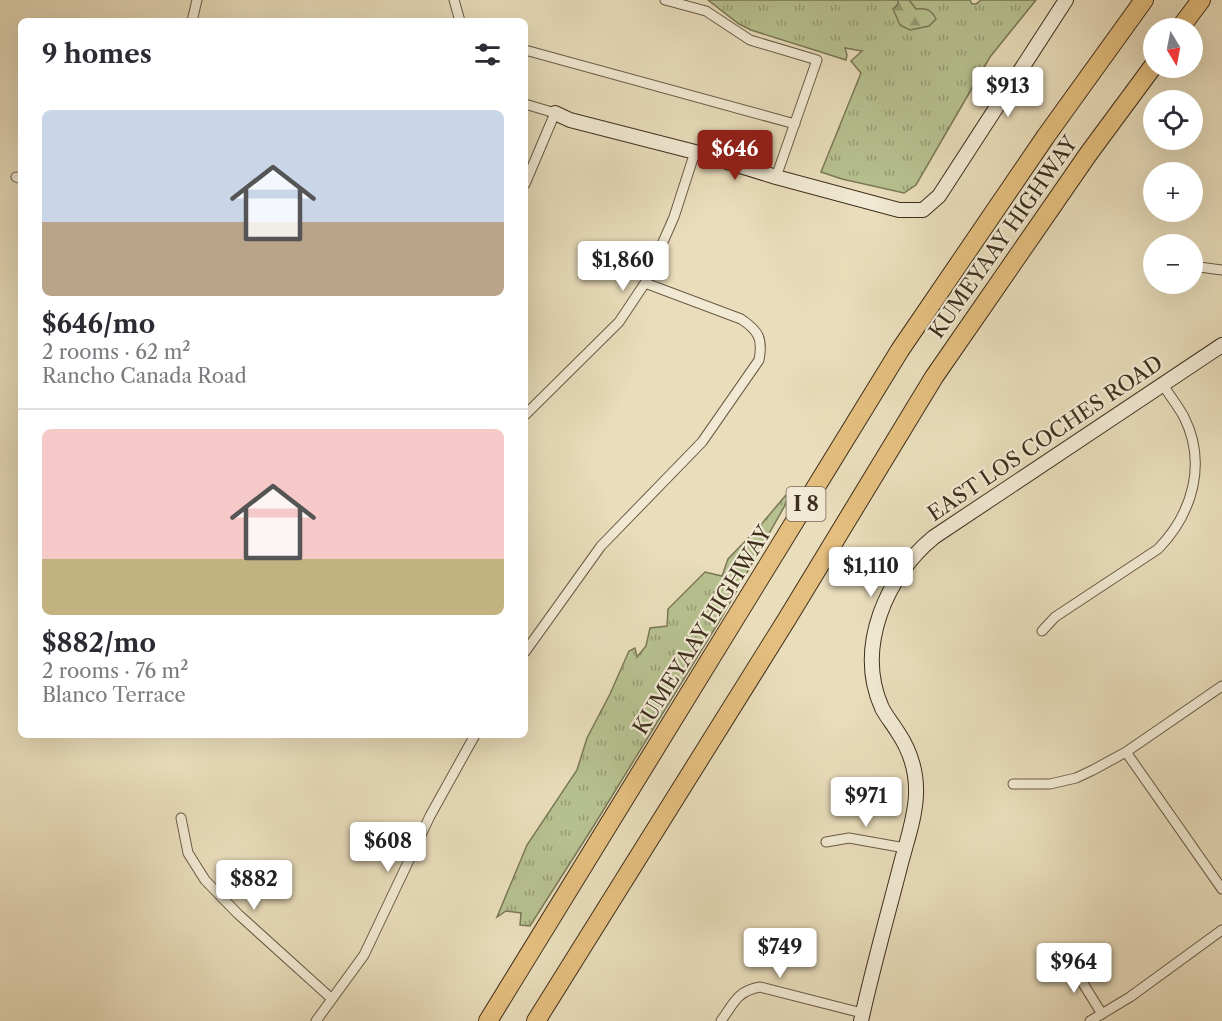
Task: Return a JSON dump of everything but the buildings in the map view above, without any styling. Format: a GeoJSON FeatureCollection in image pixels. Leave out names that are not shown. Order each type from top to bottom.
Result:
{"type":"FeatureCollection","features":[{"type":"Feature","properties":{"kind":"highway","name":"KUMEYAAY HIGHWAY"},"geometry":{"type":"LineString","coordinates":[[488,1021],[900,350],[1046,135],[1144,0]]}},
{"type":"Feature","properties":{"kind":"highway"},"geometry":{"type":"LineString","coordinates":[[1188,18],[1201,0]]}},
{"type":"Feature","properties":{"kind":"highway","name":"KUMEYAAY HIGHWAY"},"geometry":{"type":"LineString","coordinates":[[536,1021],[787,619],[934,377],[1144,78]]}},
{"type":"Feature","properties":{"kind":"street"},"geometry":{"type":"LineString","coordinates":[[193,18],[197,0]]}},
{"type":"Feature","properties":{"kind":"street"},"geometry":{"type":"LineString","coordinates":[[454,0],[459,18]]}},
{"type":"Feature","properties":{"kind":"street"},"geometry":{"type":"LineString","coordinates":[[665,0],[706,12],[750,40],[817,60],[776,177]]}},
{"type":"Feature","properties":{"kind":"street"},"geometry":{"type":"LineString","coordinates":[[528,105],[570,120],[695,152],[776,177],[899,210],[923,210],[939,196],[1066,0]]}},
{"type":"Feature","properties":{"kind":"street"},"geometry":{"type":"LineString","coordinates":[[528,51],[795,124]]}},
{"type":"Feature","properties":{"kind":"street"},"geometry":{"type":"LineString","coordinates":[[528,177],[555,113]]}},
{"type":"Feature","properties":{"kind":"street"},"geometry":{"type":"LineString","coordinates":[[528,412],[619,322],[645,283],[674,217],[695,152]]}},
{"type":"Feature","properties":{"kind":"street"},"geometry":{"type":"LineString","coordinates":[[1203,268],[1222,270]]}},
{"type":"Feature","properties":{"kind":"street"},"geometry":{"type":"LineString","coordinates":[[528,648],[601,546],[702,442],[759,360],[761,349],[758,333],[753,327],[741,320],[645,283]]}},
{"type":"Feature","properties":{"kind":"street","name":"EAST LOS COCHES ROAD"},"geometry":{"type":"LineString","coordinates":[[862,1017],[905,848],[916,795],[914,771],[908,749],[878,698],[872,672],[871,658],[875,630],[897,579],[913,556],[934,537],[1222,345]]}},
{"type":"Feature","properties":{"kind":"street"},"geometry":{"type":"LineString","coordinates":[[1042,631],[1055,617],[1158,549],[1168,539],[1184,515],[1194,478],[1193,446],[1184,417],[1163,385]]}},
{"type":"Feature","properties":{"kind":"street"},"geometry":{"type":"LineString","coordinates":[[1013,784],[1050,784],[1076,778],[1126,752],[1222,686]]}},
{"type":"Feature","properties":{"kind":"street"},"geometry":{"type":"LineString","coordinates":[[316,1021],[364,955],[430,816],[473,738]]}},
{"type":"Feature","properties":{"kind":"street"},"geometry":{"type":"LineString","coordinates":[[1126,752],[1222,889]]}},
{"type":"Feature","properties":{"kind":"street"},"geometry":{"type":"LineString","coordinates":[[181,818],[188,853],[205,880],[238,914],[333,999]]}},
{"type":"Feature","properties":{"kind":"street"},"geometry":{"type":"LineString","coordinates":[[826,842],[849,838],[905,848]]}},
{"type":"Feature","properties":{"kind":"street"},"geometry":{"type":"LineString","coordinates":[[1090,1021],[1130,997],[1222,930]]}},
{"type":"Feature","properties":{"kind":"street"},"geometry":{"type":"LineString","coordinates":[[1056,961],[1076,972],[1102,1014]]}},
{"type":"Feature","properties":{"kind":"street"},"geometry":{"type":"LineString","coordinates":[[721,1021],[742,993],[760,987],[862,1017]]}},
{"type":"Feature","properties":{"kind":"green space"},"geometry":{"type":"Polygon","coordinates":[[[708,0],[898,0],[899,4],[916,9],[909,0],[970,0],[972,4],[976,4],[981,0],[1036,0],[990,57],[916,185],[904,193],[821,172],[861,73],[851,61],[862,51],[845,48],[846,60],[751,30],[739,24],[708,0]]]}},
{"type":"Feature","properties":{"kind":"green space"},"geometry":{"type":"Polygon","coordinates":[[[898,0],[909,0],[916,9],[928,10],[936,19],[929,26],[910,30],[900,25],[893,9],[898,4],[898,0]]]}},
{"type":"Feature","properties":{"kind":"green space"},"geometry":{"type":"Polygon","coordinates":[[[792,493],[720,620],[530,926],[520,925],[521,913],[506,911],[497,917],[527,845],[577,770],[587,738],[629,651],[635,648],[637,657],[646,646],[650,628],[667,626],[668,609],[705,572],[722,576],[728,559],[786,495],[792,493]]]}}]}
